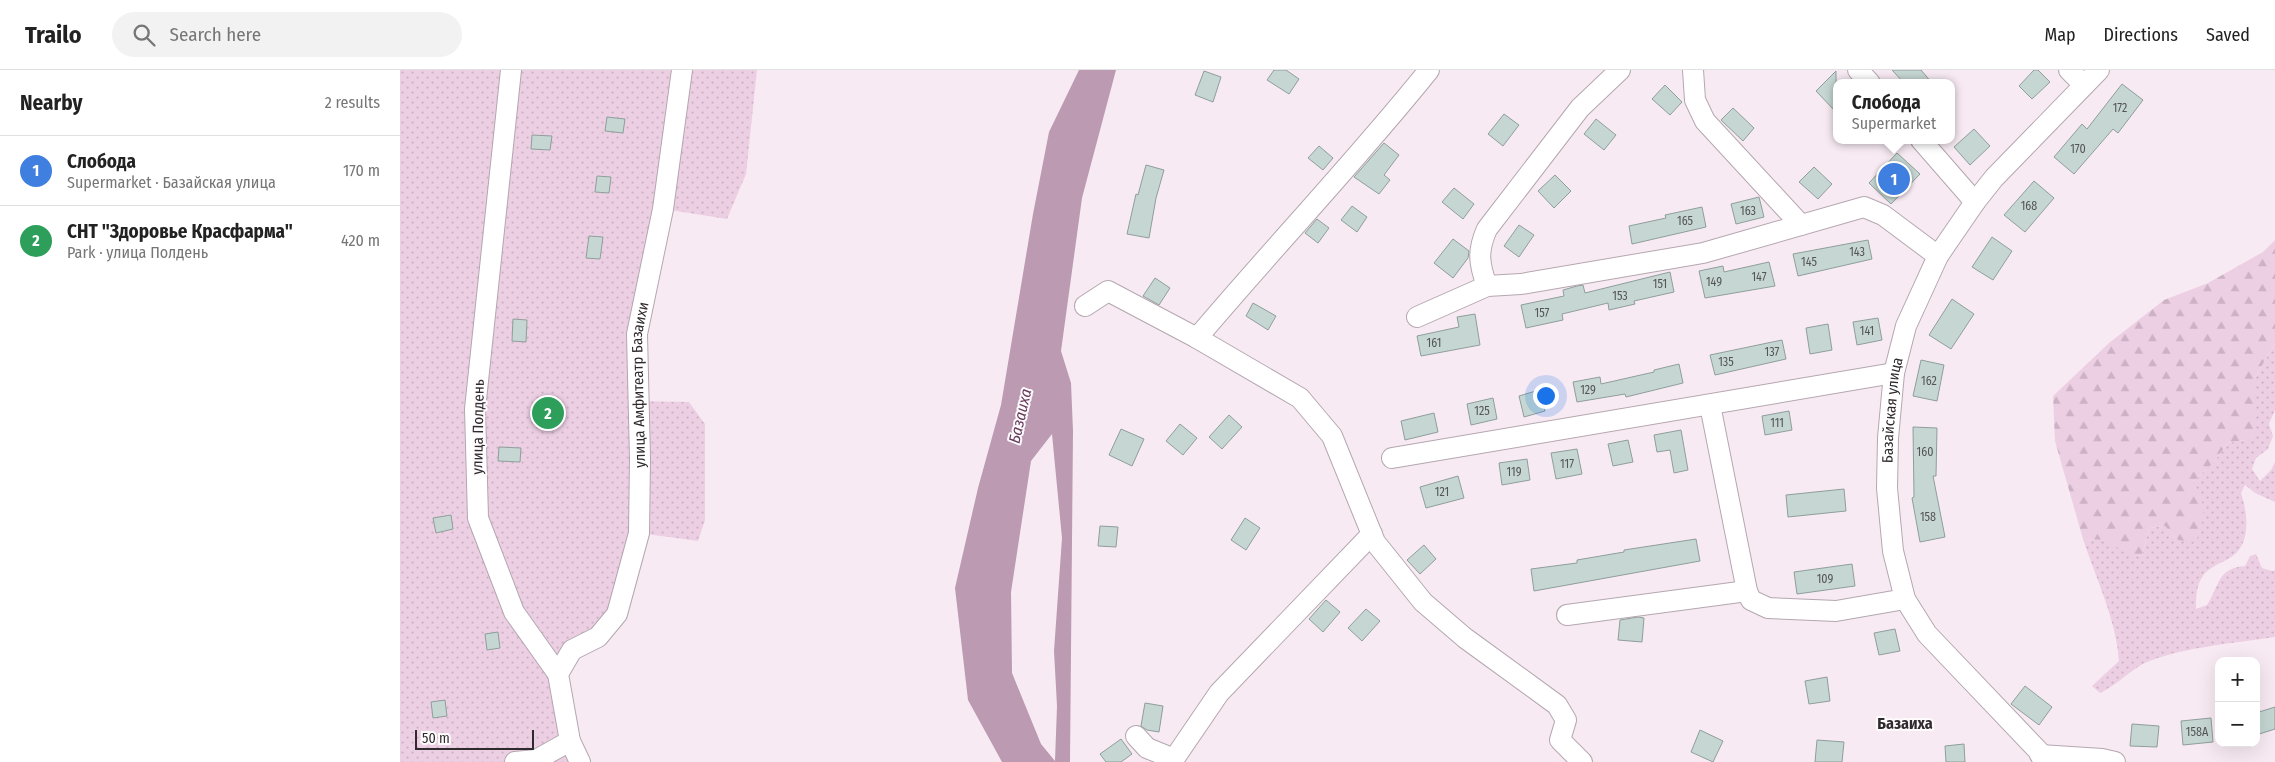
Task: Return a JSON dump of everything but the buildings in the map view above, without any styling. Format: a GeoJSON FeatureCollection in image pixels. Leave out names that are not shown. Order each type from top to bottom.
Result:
{"type":"FeatureCollection","features":[{"type":"Feature","properties":{"kind":"street","name":"улица Полдень"},"geometry":{"type":"LineString","coordinates":[[511,70],[475,409],[478,518],[514,612],[558,674],[570,741],[580,762]]}},
{"type":"Feature","properties":{"kind":"street","name":"улица Амфитеатр Базаихи"},"geometry":{"type":"LineString","coordinates":[[558,674],[572,650],[598,637],[617,614],[639,533],[640,459],[637,334],[663,209],[682,70]]}},
{"type":"Feature","properties":{"kind":"street"},"geometry":{"type":"LineString","coordinates":[[1197,338],[1266,256],[1372,141],[1430,70]]}},
{"type":"Feature","properties":{"kind":"street"},"geometry":{"type":"LineString","coordinates":[[1487,286],[1480,268],[1480,244],[1487,229],[1580,108],[1620,70]]}},
{"type":"Feature","properties":{"kind":"street"},"geometry":{"type":"LineString","coordinates":[[1693,70],[1695,100],[1705,121],[1801,225]]}},
{"type":"Feature","properties":{"kind":"street"},"geometry":{"type":"LineString","coordinates":[[2069,70],[2084,85]]}},
{"type":"Feature","properties":{"kind":"street","name":"Базайская улица"},"geometry":{"type":"LineString","coordinates":[[2044,758],[1927,634],[1905,599],[1893,551],[1887,488],[1888,438],[1894,373],[1906,326],[1938,256],[1994,178],[2099,70]]}},
{"type":"Feature","properties":{"kind":"street"},"geometry":{"type":"LineString","coordinates":[[1924,144],[1975,202]]}},
{"type":"Feature","properties":{"kind":"street"},"geometry":{"type":"LineString","coordinates":[[1417,317],[1487,286],[1521,284],[1703,253],[1864,207],[1883,215],[1938,256]]}},
{"type":"Feature","properties":{"kind":"street"},"geometry":{"type":"LineString","coordinates":[[1084,306],[1108,291],[1197,338],[1300,398],[1332,436],[1372,534],[1423,602],[1465,638],[1557,705],[1566,720],[1560,740],[1582,762]]}},
{"type":"Feature","properties":{"kind":"street"},"geometry":{"type":"LineString","coordinates":[[1392,458],[1894,373]]}},
{"type":"Feature","properties":{"kind":"street"},"geometry":{"type":"LineString","coordinates":[[1710,405],[1750,600],[1768,608],[1836,611],[1905,599]]}},
{"type":"Feature","properties":{"kind":"street"},"geometry":{"type":"LineString","coordinates":[[1136,736],[1147,748],[1174,760],[1219,694],[1372,534]]}},
{"type":"Feature","properties":{"kind":"street"},"geometry":{"type":"LineString","coordinates":[[1567,615],[1747,592]]}},
{"type":"Feature","properties":{"kind":"street"},"geometry":{"type":"LineString","coordinates":[[515,762],[536,761],[570,741]]}},
{"type":"Feature","properties":{"kind":"street"},"geometry":{"type":"LineString","coordinates":[[2044,758],[2102,759],[2115,762]]}},
{"type":"Feature","properties":{"kind":"green space"},"geometry":{"type":"Polygon","coordinates":[[[400,70],[757,70],[746,174],[727,219],[663,209],[639,401],[689,402],[705,424],[705,520],[698,541],[639,533],[617,614],[558,674],[580,762],[400,762],[400,70]]]}},
{"type":"Feature","properties":{"kind":"green space"},"geometry":{"type":"Polygon","coordinates":[[[2275,240],[2275,343],[2254,379],[2254,434],[2245,440],[2228,443],[2213,463],[2193,482],[2201,497],[2203,511],[2203,518],[2196,542],[2178,540],[2165,526],[2149,528],[2142,556],[2128,555],[2107,540],[2083,539],[2055,441],[2053,396],[2109,343],[2164,300],[2208,283],[2263,252],[2275,240]]]}},
{"type":"Feature","properties":{"kind":"green space"},"geometry":{"type":"Polygon","coordinates":[[[2275,343],[2275,410],[2269,424],[2273,436],[2268,449],[2256,458],[2252,469],[2260,481],[2271,470],[2275,462],[2275,502],[2255,493],[2245,485],[2241,493],[2246,520],[2245,538],[2236,554],[2203,575],[2197,590],[2196,609],[2207,605],[2224,574],[2236,567],[2245,566],[2250,556],[2256,554],[2262,568],[2275,570],[2275,637],[2204,647],[2167,655],[2138,667],[2100,693],[2092,686],[2119,661],[2110,614],[2083,539],[2107,540],[2128,554],[2142,556],[2149,528],[2165,526],[2178,540],[2193,482],[2213,463],[2228,443],[2245,440],[2254,434],[2254,379],[2275,343]]]}},
{"type":"Feature","properties":{"kind":"water"},"geometry":{"type":"Polygon","coordinates":[[[1079,70],[1116,70],[1082,198],[1061,351],[1071,383],[1073,431],[1070,762],[1002,762],[968,700],[955,588],[978,488],[1001,405],[1033,214],[1049,132],[1079,70]],[[1052,434],[1031,461],[1011,592],[1012,673],[1041,744],[1055,761],[1057,706],[1054,651],[1062,538],[1052,434]]]}},
{"type":"Feature","properties":{"kind":"place","name":"Слобода"},"geometry":{"type":"Point","coordinates":[1894,179]}},
{"type":"Feature","properties":{"kind":"place","name":"СНТ \"Здоровье Красфарма\""},"geometry":{"type":"Point","coordinates":[548,413]}},
{"type":"Feature","properties":{"kind":"district","name":"Базаиха"},"geometry":{"type":"Point","coordinates":[1905,723]}}]}
